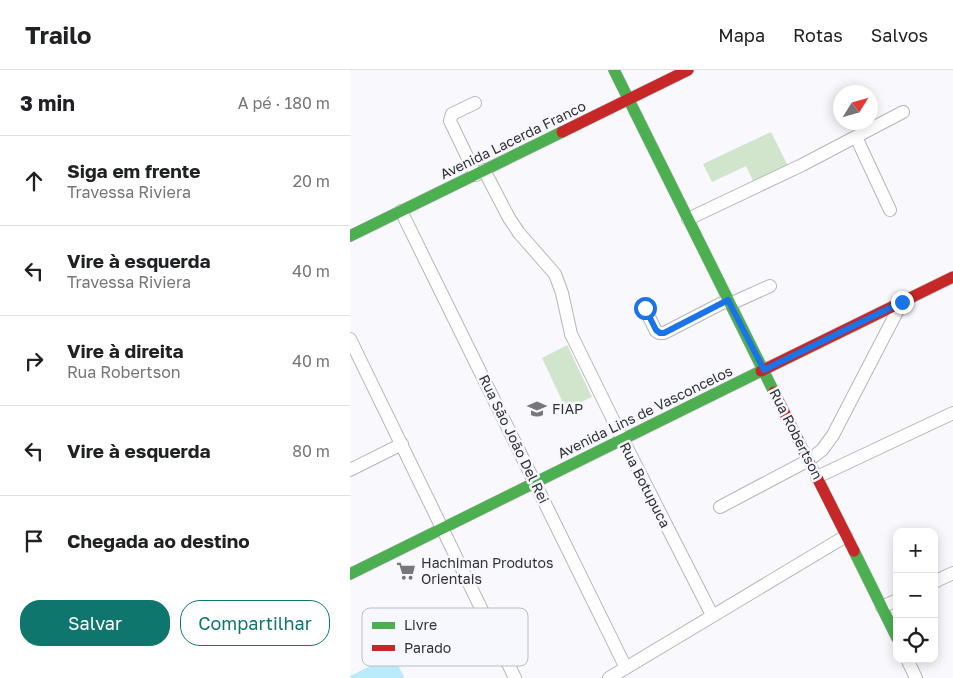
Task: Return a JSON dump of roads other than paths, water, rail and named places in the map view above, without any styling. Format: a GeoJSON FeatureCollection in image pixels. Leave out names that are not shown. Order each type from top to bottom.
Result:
{"type":"FeatureCollection","features":[{"type":"Feature","properties":{"kind":"street","name":"Rua Robertson"},"geometry":{"type":"LineString","coordinates":[[614,70],[893,630]]}},
{"type":"Feature","properties":{"kind":"street","name":"Avenida Lacerda Franco"},"geometry":{"type":"LineString","coordinates":[[350,236],[688,70]]}},
{"type":"Feature","properties":{"kind":"street","name":"Rua Botupuca"},"geometry":{"type":"LineString","coordinates":[[475,103],[452,114],[450,121],[480,173],[519,233],[555,274],[562,293],[571,334],[712,615]]}},
{"type":"Feature","properties":{"kind":"street"},"geometry":{"type":"LineString","coordinates":[[688,219],[794,169],[903,112]]}},
{"type":"Feature","properties":{"kind":"street"},"geometry":{"type":"LineString","coordinates":[[856,137],[890,210]]}},
{"type":"Feature","properties":{"kind":"street","name":"Rua São João Del Rei"},"geometry":{"type":"LineString","coordinates":[[401,212],[626,668]]}},
{"type":"Feature","properties":{"kind":"street","name":"Avenida Lins de Vasconcelos"},"geometry":{"type":"LineString","coordinates":[[350,574],[953,277]]}},
{"type":"Feature","properties":{"kind":"street"},"geometry":{"type":"LineString","coordinates":[[645,308],[656,330],[664,333],[729,302],[770,286]]}},
{"type":"Feature","properties":{"kind":"street"},"geometry":{"type":"LineString","coordinates":[[720,507],[809,460],[822,450],[833,435],[902,302]]}},
{"type":"Feature","properties":{"kind":"street"},"geometry":{"type":"LineString","coordinates":[[350,339],[481,608]]}},
{"type":"Feature","properties":{"kind":"street"},"geometry":{"type":"LineString","coordinates":[[817,477],[953,413]]}},
{"type":"Feature","properties":{"kind":"street"},"geometry":{"type":"LineString","coordinates":[[350,470],[402,444]]}},
{"type":"Feature","properties":{"kind":"street"},"geometry":{"type":"LineString","coordinates":[[609,678],[846,536]]}},
{"type":"Feature","properties":{"kind":"street"},"geometry":{"type":"LineString","coordinates":[[938,580],[953,573]]}},
{"type":"Feature","properties":{"kind":"street"},"geometry":{"type":"LineString","coordinates":[[882,607],[893,602]]}},
{"type":"Feature","properties":{"kind":"street"},"geometry":{"type":"LineString","coordinates":[[909,663],[916,678]]}},
{"type":"Feature","properties":{"kind":"street"},"geometry":{"type":"LineString","coordinates":[[509,666],[515,678]]}},
{"type":"Feature","properties":{"kind":"water"},"geometry":{"type":"Polygon","coordinates":[[[370,666],[398,666],[404,677],[351,678],[350,676],[370,666]]]}},
{"type":"Feature","properties":{"kind":"place","name":"FIAP"},"geometry":{"type":"Point","coordinates":[537,409]}},
{"type":"Feature","properties":{"kind":"place","name":"Hachiman Produtos Orientais"},"geometry":{"type":"Point","coordinates":[406,571]}}]}
